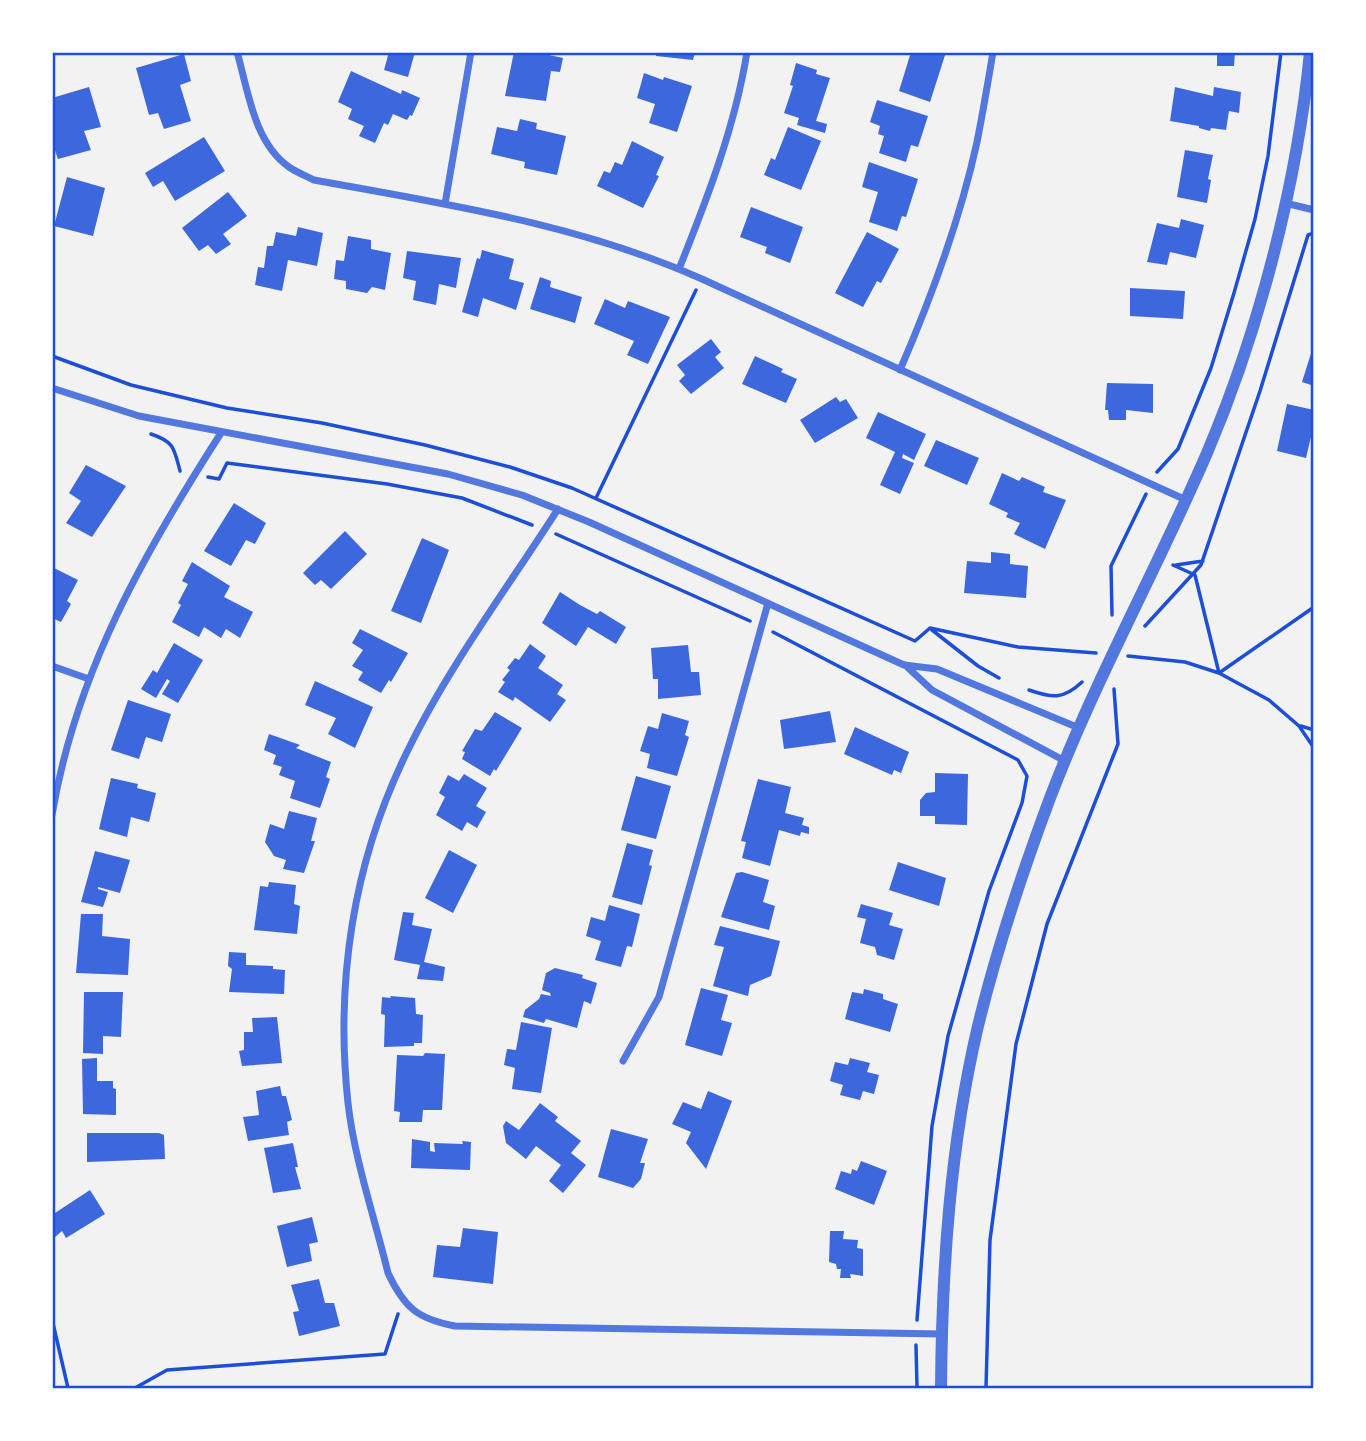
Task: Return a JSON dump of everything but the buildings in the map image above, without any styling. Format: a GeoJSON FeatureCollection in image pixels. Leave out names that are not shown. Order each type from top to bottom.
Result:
{"type":"FeatureCollection","features":[{"type":"Feature","properties":{"kind":"street"},"geometry":{"type":"LineString","coordinates":[[237,52],[261,133],[278,157],[289,167],[314,180],[557,228],[639,253],[702,279],[1186,499]]}},
{"type":"Feature","properties":{"kind":"street"},"geometry":{"type":"LineString","coordinates":[[445,204],[471,52]]}},
{"type":"Feature","properties":{"kind":"street"},"geometry":{"type":"LineString","coordinates":[[679,269],[712,188],[736,105],[747,52]]}},
{"type":"Feature","properties":{"kind":"street"},"geometry":{"type":"LineString","coordinates":[[900,370],[920,325],[952,235],[976,143],[993,52]]}},
{"type":"Feature","properties":{"kind":"street"},"geometry":{"type":"LineString","coordinates":[[942,1388],[946,1242],[953,1170],[978,1028],[1013,903],[1066,761],[1186,499],[1232,385],[1260,300],[1284,203],[1297,144],[1310,52]]}},
{"type":"Feature","properties":{"kind":"street"},"geometry":{"type":"LineString","coordinates":[[1284,203],[1314,210]]}},
{"type":"Feature","properties":{"kind":"street"},"geometry":{"type":"LineString","coordinates":[[52,388],[139,416],[448,474],[522,495],[904,665],[932,690],[1066,761]]}},
{"type":"Feature","properties":{"kind":"street"},"geometry":{"type":"LineString","coordinates":[[52,815],[89,679],[140,566],[221,433]]}},
{"type":"Feature","properties":{"kind":"street"},"geometry":{"type":"LineString","coordinates":[[558,509],[441,689],[408,750],[393,781],[370,845],[354,911],[344,977],[342,1042],[348,1106],[388,1273],[402,1299],[413,1311],[432,1322],[455,1326],[942,1334]]}},
{"type":"Feature","properties":{"kind":"street"},"geometry":{"type":"LineString","coordinates":[[622,1061],[659,997],[768,603]]}},
{"type":"Feature","properties":{"kind":"street"},"geometry":{"type":"LineString","coordinates":[[904,665],[937,669],[1081,728]]}},
{"type":"Feature","properties":{"kind":"street"},"geometry":{"type":"LineString","coordinates":[[52,666],[89,679]]}},
{"type":"Feature","properties":{"kind":"path"},"geometry":{"type":"LineString","coordinates":[[1158,470],[1178,449],[1211,368],[1234,293],[1255,219],[1268,156],[1281,52]]}},
{"type":"Feature","properties":{"kind":"path"},"geometry":{"type":"LineString","coordinates":[[1141,631],[1203,561],[1261,391],[1308,235],[1314,233]]}},
{"type":"Feature","properties":{"kind":"path"},"geometry":{"type":"LineString","coordinates":[[596,498],[702,279]]}},
{"type":"Feature","properties":{"kind":"path"},"geometry":{"type":"LineString","coordinates":[[52,356],[131,385],[227,408],[322,423],[510,467],[596,498],[915,640],[930,628]]}},
{"type":"Feature","properties":{"kind":"path"},"geometry":{"type":"LineString","coordinates":[[149,433],[166,439],[174,448],[180,471]]}},
{"type":"Feature","properties":{"kind":"path"},"geometry":{"type":"LineString","coordinates":[[219,479],[227,463],[247,464],[387,484],[462,498],[513,517]]}},
{"type":"Feature","properties":{"kind":"path"},"geometry":{"type":"LineString","coordinates":[[1112,620],[1111,566],[1136,513]]}},
{"type":"Feature","properties":{"kind":"path"},"geometry":{"type":"LineString","coordinates":[[563,537],[745,618]]}},
{"type":"Feature","properties":{"kind":"path"},"geometry":{"type":"LineString","coordinates":[[1159,558],[1195,575],[1219,673]]}},
{"type":"Feature","properties":{"kind":"path"},"geometry":{"type":"LineString","coordinates":[[1174,565],[1203,561]]}},
{"type":"Feature","properties":{"kind":"path"},"geometry":{"type":"LineString","coordinates":[[1219,673],[1314,607]]}},
{"type":"Feature","properties":{"kind":"path"},"geometry":{"type":"LineString","coordinates":[[930,628],[1018,647],[1098,653]]}},
{"type":"Feature","properties":{"kind":"path"},"geometry":{"type":"LineString","coordinates":[[930,628],[978,666],[1008,684]]}},
{"type":"Feature","properties":{"kind":"path"},"geometry":{"type":"LineString","coordinates":[[785,638],[1018,760],[1027,776],[1022,803],[989,891],[948,1036],[932,1126],[917,1315]]}},
{"type":"Feature","properties":{"kind":"path"},"geometry":{"type":"LineString","coordinates":[[1119,655],[1185,662],[1219,673],[1269,700],[1299,726],[1314,748]]}},
{"type":"Feature","properties":{"kind":"path"},"geometry":{"type":"LineString","coordinates":[[1021,688],[1047,696],[1069,693],[1088,675]]}},
{"type":"Feature","properties":{"kind":"path"},"geometry":{"type":"LineString","coordinates":[[986,1388],[990,1240],[1016,1044],[1047,924],[1118,744],[1114,688]]}},
{"type":"Feature","properties":{"kind":"path"},"geometry":{"type":"LineString","coordinates":[[1299,726],[1314,730]]}},
{"type":"Feature","properties":{"kind":"path"},"geometry":{"type":"LineString","coordinates":[[135,1388],[167,1370],[385,1354],[402,1299]]}},
{"type":"Feature","properties":{"kind":"path"},"geometry":{"type":"LineString","coordinates":[[52,1319],[68,1388]]}},
{"type":"Feature","properties":{"kind":"path"},"geometry":{"type":"LineString","coordinates":[[915,1362],[917,1388]]}}]}
